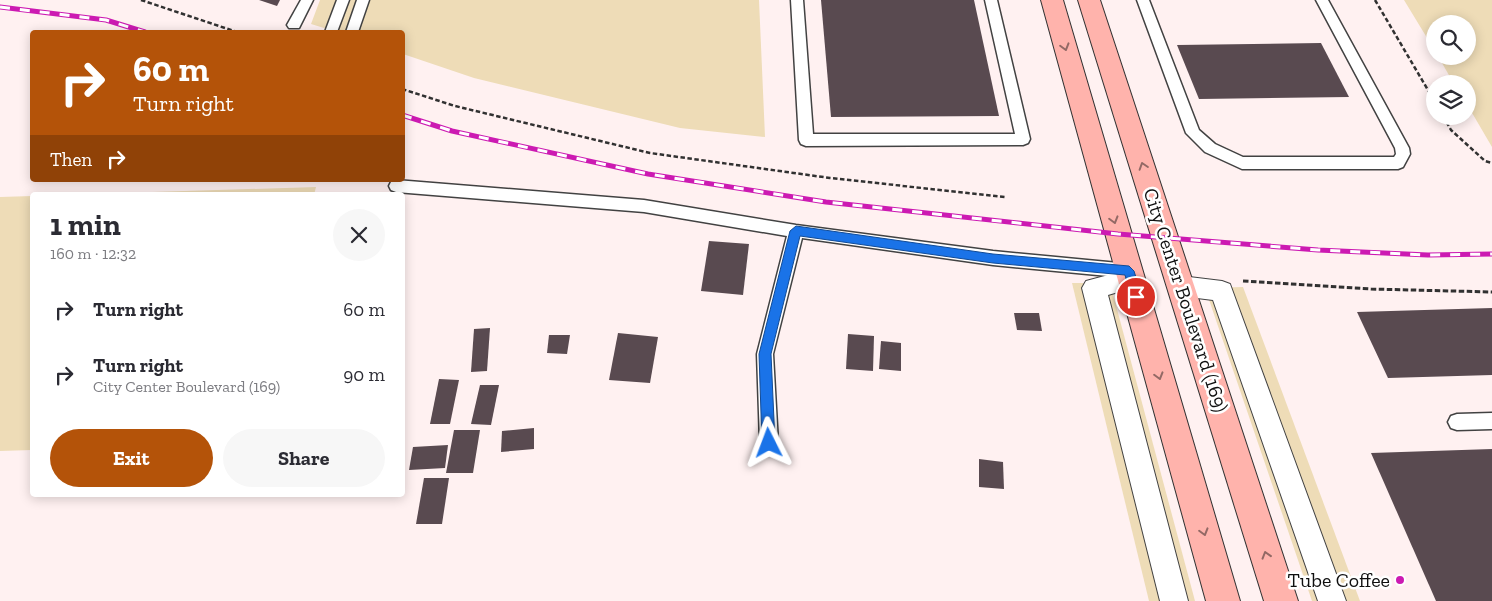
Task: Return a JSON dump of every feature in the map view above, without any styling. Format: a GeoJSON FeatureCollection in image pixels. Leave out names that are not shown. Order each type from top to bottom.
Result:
{"type":"FeatureCollection","features":[{"type":"Feature","properties":{"kind":"main road"},"geometry":{"type":"LineString","coordinates":[[1052,0],[1224,601]]}},
{"type":"Feature","properties":{"kind":"main road","name":"City Center Boulevard (169)"},"geometry":{"type":"LineString","coordinates":[[1089,0],[1281,601]]}},
{"type":"Feature","properties":{"kind":"street"},"geometry":{"type":"LineString","coordinates":[[1130,275],[1094,288],[1174,601]]}},
{"type":"Feature","properties":{"kind":"street"},"geometry":{"type":"LineString","coordinates":[[1181,286],[1222,291],[1332,601]]}},
{"type":"Feature","properties":{"kind":"lane"},"geometry":{"type":"LineString","coordinates":[[294,25],[307,0]]}},
{"type":"Feature","properties":{"kind":"lane"},"geometry":{"type":"LineString","coordinates":[[332,30],[343,0]]}},
{"type":"Feature","properties":{"kind":"lane"},"geometry":{"type":"LineString","coordinates":[[353,30],[363,0]]}},
{"type":"Feature","properties":{"kind":"lane"},"geometry":{"type":"LineString","coordinates":[[797,0],[806,140],[1024,139],[991,0]]}},
{"type":"Feature","properties":{"kind":"lane"},"geometry":{"type":"LineString","coordinates":[[1143,0],[1194,134],[1202,144],[1222,156],[1242,163],[1398,163],[1403,154],[1402,148],[1322,0]]}},
{"type":"Feature","properties":{"kind":"lane"},"geometry":{"type":"LineString","coordinates":[[396,186],[644,206],[796,231],[1130,275]]}},
{"type":"Feature","properties":{"kind":"lane"},"geometry":{"type":"LineString","coordinates":[[769,443],[765,354],[796,231]]}},
{"type":"Feature","properties":{"kind":"lane"},"geometry":{"type":"LineString","coordinates":[[1458,422],[1492,421]]}},
{"type":"Feature","properties":{"kind":"path"},"geometry":{"type":"LineString","coordinates":[[141,0],[231,30]]}},
{"type":"Feature","properties":{"kind":"path"},"geometry":{"type":"LineString","coordinates":[[1375,0],[1426,87]]}},
{"type":"Feature","properties":{"kind":"path"},"geometry":{"type":"LineString","coordinates":[[405,90],[455,106],[650,153],[830,178],[1005,197]]}},
{"type":"Feature","properties":{"kind":"path"},"geometry":{"type":"LineString","coordinates":[[1448,125],[1451,130],[1485,161],[1492,163]]}},
{"type":"Feature","properties":{"kind":"path"},"geometry":{"type":"LineString","coordinates":[[1268,283],[1371,289],[1492,292]]}},
{"type":"Feature","properties":{"kind":"shaded area"},"geometry":{"type":"Polygon","coordinates":[[[320,0],[759,0],[765,137],[680,128],[474,78],[405,55],[405,30],[330,30],[311,24],[320,0]]]}},
{"type":"Feature","properties":{"kind":"shaded area"},"geometry":{"type":"Polygon","coordinates":[[[1404,0],[1492,0],[1492,147],[1476,120],[1476,75],[1449,75],[1443,65],[1476,65],[1476,15],[1426,15],[1426,36],[1404,0]]]}},
{"type":"Feature","properties":{"kind":"shaded area"},"geometry":{"type":"Polygon","coordinates":[[[316,187],[315,192],[154,192],[316,187]]]}},
{"type":"Feature","properties":{"kind":"shaded area"},"geometry":{"type":"Polygon","coordinates":[[[30,196],[30,450],[0,451],[0,197],[30,196]]]}},
{"type":"Feature","properties":{"kind":"shaded area"},"geometry":{"type":"Polygon","coordinates":[[[1072,283],[1110,283],[1195,601],[1149,601],[1072,283]]]}},
{"type":"Feature","properties":{"kind":"shaded area"},"geometry":{"type":"Polygon","coordinates":[[[1243,287],[1360,601],[1312,601],[1205,288],[1243,287]]]}},
{"type":"Feature","properties":{"kind":"building"},"geometry":{"type":"Polygon","coordinates":[[[259,0],[280,0],[277,6],[259,0]]]}},
{"type":"Feature","properties":{"kind":"building"},"geometry":{"type":"Polygon","coordinates":[[[821,0],[974,0],[999,116],[831,117],[821,0]]]}},
{"type":"Feature","properties":{"kind":"building"},"geometry":{"type":"Polygon","coordinates":[[[1321,43],[1349,97],[1199,99],[1177,45],[1321,43]]]}},
{"type":"Feature","properties":{"kind":"building"},"geometry":{"type":"Polygon","coordinates":[[[709,241],[749,244],[743,295],[701,291],[709,241]]]}},
{"type":"Feature","properties":{"kind":"building"},"geometry":{"type":"Polygon","coordinates":[[[1492,308],[1492,375],[1388,378],[1357,312],[1492,308]]]}},
{"type":"Feature","properties":{"kind":"building"},"geometry":{"type":"Polygon","coordinates":[[[1014,313],[1039,313],[1042,331],[1017,330],[1014,313]]]}},
{"type":"Feature","properties":{"kind":"building"},"geometry":{"type":"Polygon","coordinates":[[[490,328],[487,371],[471,372],[474,329],[490,328]]]}},
{"type":"Feature","properties":{"kind":"building"},"geometry":{"type":"Polygon","coordinates":[[[618,333],[658,337],[650,383],[609,380],[618,333]]]}},
{"type":"Feature","properties":{"kind":"building"},"geometry":{"type":"Polygon","coordinates":[[[848,334],[874,336],[873,371],[846,369],[848,334]]]}},
{"type":"Feature","properties":{"kind":"building"},"geometry":{"type":"Polygon","coordinates":[[[549,335],[570,335],[567,354],[547,353],[549,335]]]}},
{"type":"Feature","properties":{"kind":"building"},"geometry":{"type":"Polygon","coordinates":[[[881,341],[901,343],[901,371],[879,369],[881,341]]]}},
{"type":"Feature","properties":{"kind":"building"},"geometry":{"type":"Polygon","coordinates":[[[439,379],[459,380],[450,424],[430,424],[439,379]]]}},
{"type":"Feature","properties":{"kind":"building"},"geometry":{"type":"Polygon","coordinates":[[[480,385],[499,385],[491,425],[471,424],[480,385]]]}},
{"type":"Feature","properties":{"kind":"building"},"geometry":{"type":"Polygon","coordinates":[[[534,428],[534,449],[501,452],[502,431],[534,428]]]}},
{"type":"Feature","properties":{"kind":"building"},"geometry":{"type":"Polygon","coordinates":[[[454,430],[480,430],[473,473],[446,473],[454,430]]]}},
{"type":"Feature","properties":{"kind":"building"},"geometry":{"type":"Polygon","coordinates":[[[448,445],[445,468],[409,470],[413,447],[448,445]]]}},
{"type":"Feature","properties":{"kind":"building"},"geometry":{"type":"Polygon","coordinates":[[[1492,449],[1492,601],[1436,601],[1371,453],[1492,449]]]}},
{"type":"Feature","properties":{"kind":"building"},"geometry":{"type":"Polygon","coordinates":[[[979,459],[1003,462],[1004,489],[979,487],[979,459]]]}},
{"type":"Feature","properties":{"kind":"building"},"geometry":{"type":"Polygon","coordinates":[[[424,478],[449,478],[442,524],[416,524],[424,478]]]}},
{"type":"Feature","properties":{"kind":"railway"},"geometry":{"type":"LineString","coordinates":[[0,7],[106,20],[138,30]]}},
{"type":"Feature","properties":{"kind":"railway"},"geometry":{"type":"LineString","coordinates":[[405,116],[452,131],[648,174],[826,202],[1118,234],[1318,250],[1428,255],[1492,254]]}},
{"type":"Feature","properties":{"kind":"place","name":"Tube Coffee"},"geometry":{"type":"Point","coordinates":[1400,580]}},
{"type":"Feature","properties":{"kind":"route"},"geometry":{"type":"LineString","coordinates":[[769,443],[764,367],[765,354],[796,231],[993,258],[1129,271],[1136,297]]}}]}
